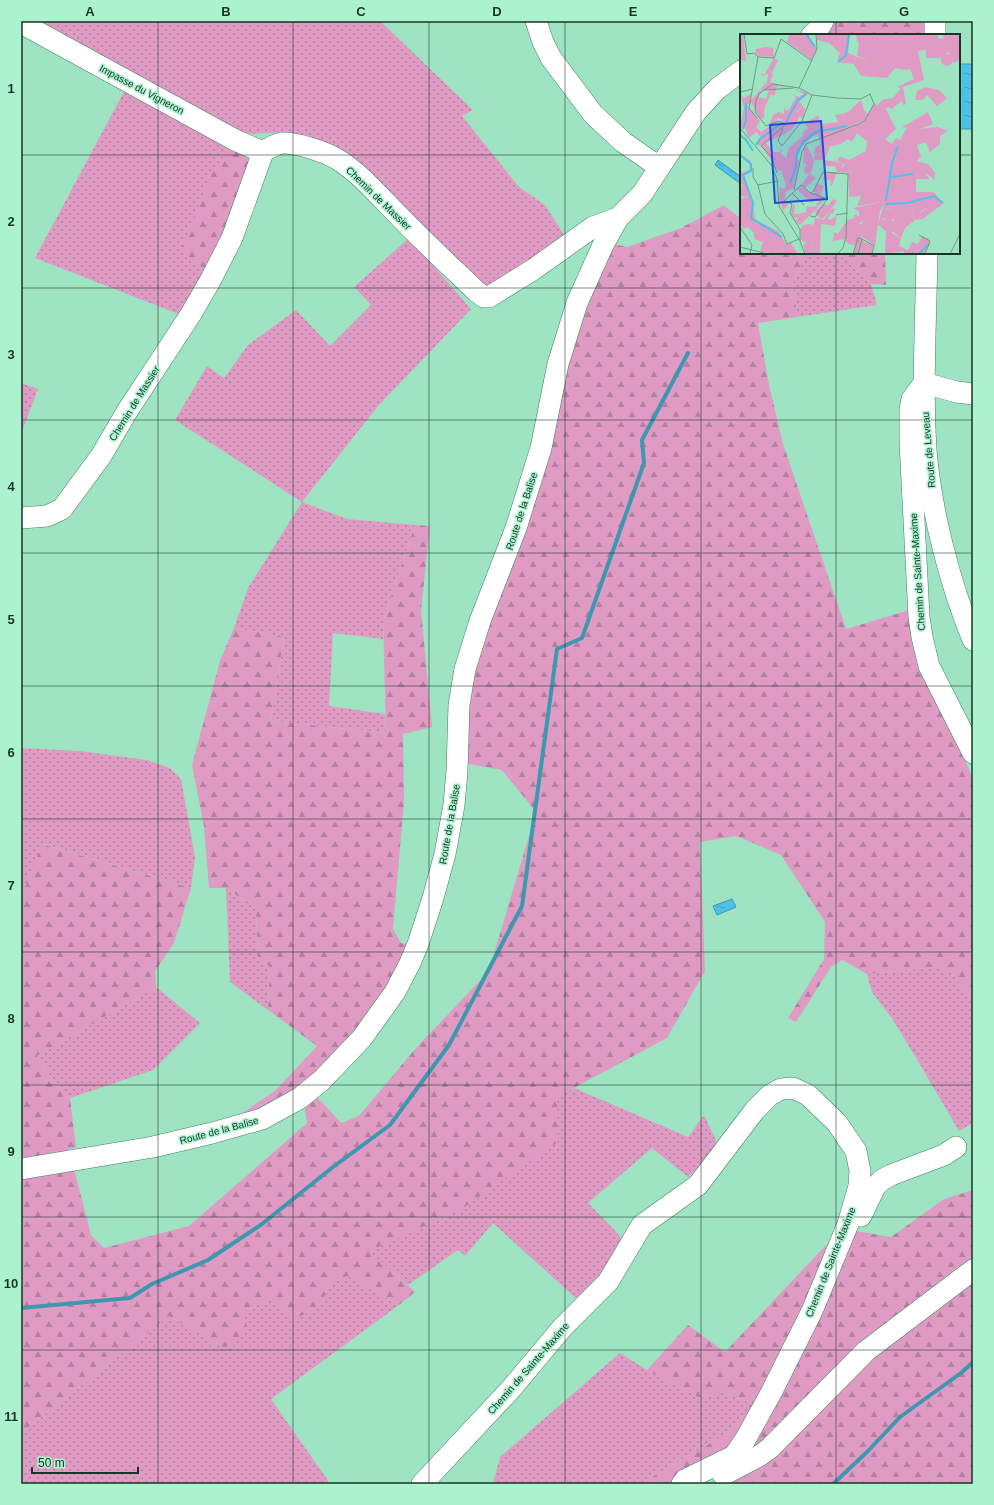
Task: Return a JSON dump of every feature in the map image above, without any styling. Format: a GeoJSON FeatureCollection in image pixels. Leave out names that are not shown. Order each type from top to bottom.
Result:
{"type":"FeatureCollection","features":[{"type":"Feature","properties":{"kind":"street"},"geometry":{"type":"LineString","coordinates":[[536,21],[542,42],[551,58],[594,114],[623,142],[659,167]]}},
{"type":"Feature","properties":{"kind":"street"},"geometry":{"type":"LineString","coordinates":[[813,34],[817,31],[823,21]]}},
{"type":"Feature","properties":{"kind":"street"},"geometry":{"type":"LineString","coordinates":[[935,21],[935,34]]}},
{"type":"Feature","properties":{"kind":"street","name":"Impasse du Vigneron"},"geometry":{"type":"LineString","coordinates":[[21,23],[235,140],[263,152]]}},
{"type":"Feature","properties":{"kind":"street","name":"Chemin de Massier"},"geometry":{"type":"LineString","coordinates":[[21,518],[46,516],[62,509],[101,456],[126,413],[191,314],[210,281],[232,238],[263,152],[270,147],[282,143],[296,145],[318,151],[337,159],[361,178],[428,246],[476,291],[484,297],[490,297],[593,227],[618,218],[642,194],[696,112],[717,89],[740,72]]}},
{"type":"Feature","properties":{"kind":"street","name":"Route de la Balise"},"geometry":{"type":"LineString","coordinates":[[21,1169],[153,1147],[262,1119],[300,1098],[322,1080],[362,1038],[395,992],[418,944],[445,854],[454,805],[458,763],[459,705],[465,669],[480,621],[516,528],[541,448],[558,364],[577,303],[603,245],[618,218]]}},
{"type":"Feature","properties":{"kind":"street","name":"Route de Leveau"},"geometry":{"type":"LineString","coordinates":[[928,254],[924,383],[926,451],[937,519],[952,580],[965,621],[973,640]]}},
{"type":"Feature","properties":{"kind":"street"},"geometry":{"type":"LineString","coordinates":[[924,383],[957,392],[973,394]]}},
{"type":"Feature","properties":{"kind":"street","name":"Chemin de Sainte-Maxime"},"geometry":{"type":"LineString","coordinates":[[924,383],[912,399],[910,409],[910,449],[919,617],[929,666],[973,753]]}},
{"type":"Feature","properties":{"kind":"street","name":"Chemin de Sainte-Maxime"},"geometry":{"type":"LineString","coordinates":[[422,1484],[505,1396],[562,1328],[608,1282],[642,1225],[698,1185],[755,1110],[770,1095],[781,1089],[793,1088],[808,1095],[837,1123],[856,1151],[860,1171],[859,1186],[848,1224],[812,1312],[771,1393],[745,1440],[734,1456],[685,1480],[682,1484]]}},
{"type":"Feature","properties":{"kind":"street"},"geometry":{"type":"LineString","coordinates":[[848,1224],[859,1220],[875,1187],[882,1180],[891,1174],[944,1155],[956,1147]]}},
{"type":"Feature","properties":{"kind":"street"},"geometry":{"type":"LineString","coordinates":[[700,1484],[731,1472],[770,1448],[866,1351],[973,1270]]}},
{"type":"Feature","properties":{"kind":"green space"},"geometry":{"type":"Polygon","coordinates":[[[43,21],[380,21],[473,110],[462,116],[519,187],[545,205],[566,238],[503,283],[483,288],[312,138],[289,132],[241,134],[39,28],[43,21]]]}},
{"type":"Feature","properties":{"kind":"green space"},"geometry":{"type":"Polygon","coordinates":[[[832,21],[924,21],[924,34],[823,34],[832,21]]]}},
{"type":"Feature","properties":{"kind":"green space"},"geometry":{"type":"Polygon","coordinates":[[[127,86],[232,146],[208,272],[181,315],[35,258],[127,86]]]}},
{"type":"Feature","properties":{"kind":"green space"},"geometry":{"type":"Polygon","coordinates":[[[232,146],[247,156],[250,167],[208,272],[181,250],[212,171],[232,146]]]}},
{"type":"Feature","properties":{"kind":"green space"},"geometry":{"type":"Polygon","coordinates":[[[724,205],[740,218],[740,254],[807,254],[793,283],[797,317],[758,323],[769,385],[783,444],[846,629],[909,610],[929,689],[968,767],[973,781],[973,1003],[952,973],[937,967],[867,974],[842,960],[831,967],[796,1022],[788,1018],[824,959],[825,922],[781,855],[736,836],[700,842],[705,971],[667,1038],[557,1097],[558,1142],[460,1210],[369,1251],[415,1292],[399,1305],[347,1276],[329,1285],[320,1308],[293,1319],[273,1298],[244,1311],[248,1331],[224,1348],[169,1316],[21,1433],[21,898],[42,844],[191,888],[174,943],[155,971],[156,987],[37,1056],[51,1077],[70,1098],[76,1147],[69,1149],[91,1235],[104,1248],[189,1226],[307,1123],[304,1104],[318,1098],[341,1123],[359,1116],[416,1048],[489,971],[536,812],[502,770],[463,763],[466,691],[575,329],[610,243],[627,247],[681,228],[724,205]]]}},
{"type":"Feature","properties":{"kind":"green space"},"geometry":{"type":"Polygon","coordinates":[[[409,238],[471,309],[378,406],[302,502],[175,420],[207,366],[224,378],[248,345],[296,310],[330,346],[371,305],[354,287],[409,238]]]}},
{"type":"Feature","properties":{"kind":"green space"},"geometry":{"type":"Polygon","coordinates":[[[807,254],[830,254],[851,260],[871,284],[877,305],[797,317],[793,283],[807,254]]]}},
{"type":"Feature","properties":{"kind":"green space"},"geometry":{"type":"Polygon","coordinates":[[[830,254],[885,254],[886,285],[871,284],[851,260],[830,254]]]}},
{"type":"Feature","properties":{"kind":"green space"},"geometry":{"type":"Polygon","coordinates":[[[21,383],[38,389],[21,434],[21,383]]]}},
{"type":"Feature","properties":{"kind":"green space"},"geometry":{"type":"Polygon","coordinates":[[[302,502],[347,519],[415,525],[383,620],[383,639],[333,633],[329,706],[385,714],[386,733],[271,721],[284,637],[234,628],[248,588],[302,502]]]}},
{"type":"Feature","properties":{"kind":"green space"},"geometry":{"type":"Polygon","coordinates":[[[415,525],[430,526],[421,610],[432,727],[403,734],[404,801],[393,929],[401,943],[414,946],[351,1045],[274,1110],[246,1119],[241,1114],[276,1090],[317,1046],[268,1010],[270,967],[258,958],[256,909],[226,888],[209,888],[204,826],[192,765],[220,661],[234,628],[284,637],[271,721],[386,733],[383,620],[415,525]]]}},
{"type":"Feature","properties":{"kind":"green space"},"geometry":{"type":"Polygon","coordinates":[[[21,748],[80,751],[147,760],[170,768],[181,779],[195,857],[191,888],[43,844],[21,898],[21,748]]]}},
{"type":"Feature","properties":{"kind":"green space"},"geometry":{"type":"Polygon","coordinates":[[[226,888],[256,909],[258,958],[270,967],[268,1010],[230,982],[226,888]]]}},
{"type":"Feature","properties":{"kind":"green space"},"geometry":{"type":"Polygon","coordinates":[[[937,967],[952,973],[973,1003],[973,1123],[959,1131],[893,1020],[872,992],[867,974],[937,967]]]}},
{"type":"Feature","properties":{"kind":"green space"},"geometry":{"type":"Polygon","coordinates":[[[156,987],[200,1023],[153,1070],[70,1098],[51,1077],[37,1056],[156,987]]]}},
{"type":"Feature","properties":{"kind":"green space"},"geometry":{"type":"Polygon","coordinates":[[[574,1088],[688,1137],[704,1115],[719,1147],[688,1177],[652,1148],[588,1203],[625,1241],[581,1303],[493,1223],[465,1256],[458,1250],[408,1285],[368,1251],[460,1210],[556,1097],[574,1088]]]}},
{"type":"Feature","properties":{"kind":"green space"},"geometry":{"type":"Polygon","coordinates":[[[973,1190],[973,1263],[821,1389],[743,1458],[851,1230],[891,1237],[944,1199],[973,1190]]]}},
{"type":"Feature","properties":{"kind":"green space"},"geometry":{"type":"Polygon","coordinates":[[[826,1245],[830,1251],[759,1406],[722,1392],[700,1398],[647,1370],[688,1325],[725,1352],[826,1245]]]}},
{"type":"Feature","properties":{"kind":"green space"},"geometry":{"type":"Polygon","coordinates":[[[347,1276],[399,1305],[271,1399],[329,1482],[327,1484],[21,1484],[21,1433],[169,1316],[224,1348],[244,1311],[273,1298],[320,1308],[329,1285],[347,1276]]]}},
{"type":"Feature","properties":{"kind":"green space"},"geometry":{"type":"Polygon","coordinates":[[[973,1278],[973,1484],[721,1484],[860,1366],[973,1278]]]}},
{"type":"Feature","properties":{"kind":"green space"},"geometry":{"type":"Polygon","coordinates":[[[620,1353],[647,1370],[700,1398],[722,1392],[759,1406],[749,1423],[742,1417],[728,1433],[652,1477],[648,1484],[493,1484],[500,1457],[620,1353]]]}},
{"type":"Feature","properties":{"kind":"green space"},"geometry":{"type":"Polygon","coordinates":[[[742,1417],[749,1423],[720,1456],[670,1484],[648,1484],[652,1477],[728,1433],[742,1417]]]}},
{"type":"Feature","properties":{"kind":"water"},"geometry":{"type":"Polygon","coordinates":[[[960,64],[973,64],[973,129],[961,129],[960,64]]]}},
{"type":"Feature","properties":{"kind":"water"},"geometry":{"type":"Polygon","coordinates":[[[718,160],[740,176],[740,183],[715,165],[718,160]]]}},
{"type":"Feature","properties":{"kind":"water"},"geometry":{"type":"Polygon","coordinates":[[[732,899],[736,907],[717,915],[713,906],[732,899]]]}},
{"type":"Feature","properties":{"kind":"waterway"},"geometry":{"type":"LineString","coordinates":[[21,1308],[130,1298],[152,1284],[208,1260],[262,1224],[333,1167],[390,1125],[449,1045],[522,906],[557,649],[582,638],[644,463],[642,440],[688,353]]}},
{"type":"Feature","properties":{"kind":"waterway"},"geometry":{"type":"LineString","coordinates":[[833,1484],[868,1451],[900,1417],[961,1373],[973,1362]]}}]}
